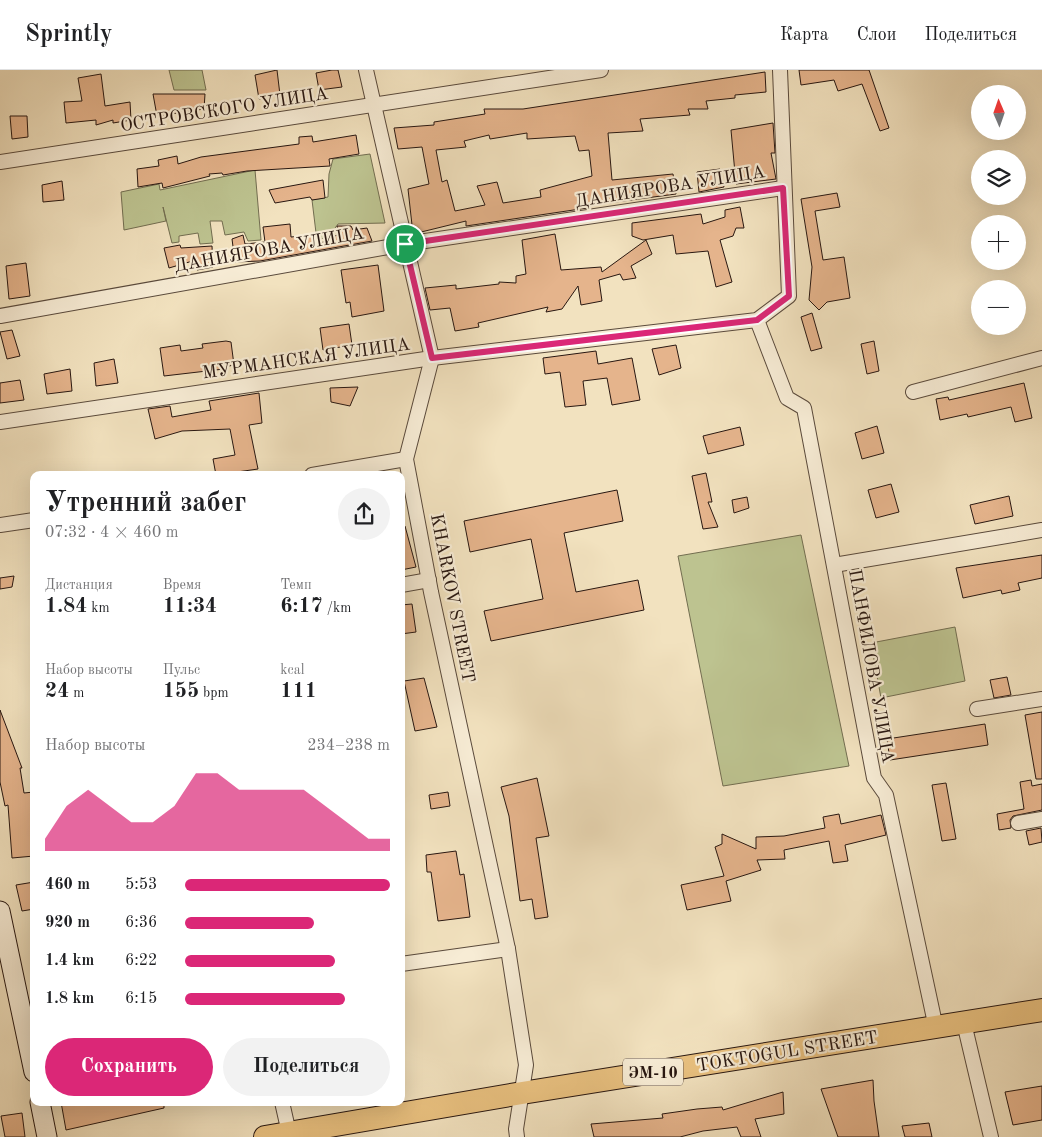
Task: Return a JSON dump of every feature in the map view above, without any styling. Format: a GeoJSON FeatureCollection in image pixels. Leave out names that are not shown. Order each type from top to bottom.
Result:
{"type":"FeatureCollection","features":[{"type":"Feature","properties":{"kind":"highway","name":"TOKTOGUL STREET"},"geometry":{"type":"LineString","coordinates":[[265,1137],[522,1093],[1042,1010]]}},
{"type":"Feature","properties":{"kind":"main road"},"geometry":{"type":"LineString","coordinates":[[0,911],[30,1053]]}},
{"type":"Feature","properties":{"kind":"main road"},"geometry":{"type":"LineString","coordinates":[[41,1106],[47,1137]]}},
{"type":"Feature","properties":{"kind":"street","name":"KHARKOV STREET"},"geometry":{"type":"LineString","coordinates":[[366,70],[432,358],[406,459],[429,580],[508,949],[526,1065],[516,1129],[517,1137]]}},
{"type":"Feature","properties":{"kind":"street","name":"ОСТРОВСКОГО УЛИЦА"},"geometry":{"type":"LineString","coordinates":[[0,162],[601,70]]}},
{"type":"Feature","properties":{"kind":"street"},"geometry":{"type":"LineString","coordinates":[[757,320],[789,296],[783,188],[780,70]]}},
{"type":"Feature","properties":{"kind":"street","name":"ДАНИЯРОВА УЛИЦА"},"geometry":{"type":"LineString","coordinates":[[0,316],[405,244],[783,188]]}},
{"type":"Feature","properties":{"kind":"street","name":"МУРМАНСКАЯ УЛИЦА"},"geometry":{"type":"LineString","coordinates":[[0,422],[432,358],[757,320]]}},
{"type":"Feature","properties":{"kind":"street","name":"ПАНФИЛОВА УЛИЦА"},"geometry":{"type":"LineString","coordinates":[[757,320],[787,398],[804,408],[874,778],[886,795],[936,1028]]}},
{"type":"Feature","properties":{"kind":"street"},"geometry":{"type":"LineString","coordinates":[[913,392],[1042,358]]}},
{"type":"Feature","properties":{"kind":"street"},"geometry":{"type":"LineString","coordinates":[[336,471],[406,459]]}},
{"type":"Feature","properties":{"kind":"street"},"geometry":{"type":"LineString","coordinates":[[0,525],[30,521]]}},
{"type":"Feature","properties":{"kind":"street"},"geometry":{"type":"LineString","coordinates":[[834,564],[1042,530]]}},
{"type":"Feature","properties":{"kind":"street"},"geometry":{"type":"LineString","coordinates":[[405,584],[429,580]]}},
{"type":"Feature","properties":{"kind":"street"},"geometry":{"type":"LineString","coordinates":[[978,709],[1042,699]]}},
{"type":"Feature","properties":{"kind":"street"},"geometry":{"type":"LineString","coordinates":[[1018,823],[1042,819]]}},
{"type":"Feature","properties":{"kind":"street"},"geometry":{"type":"LineString","coordinates":[[405,963],[508,949]]}},
{"type":"Feature","properties":{"kind":"street"},"geometry":{"type":"LineString","coordinates":[[964,1023],[991,1137]]}},
{"type":"Feature","properties":{"kind":"street"},"geometry":{"type":"LineString","coordinates":[[283,1106],[290,1133]]}},
{"type":"Feature","properties":{"kind":"green space"},"geometry":{"type":"Polygon","coordinates":[[[169,70],[202,70],[206,90],[174,90],[169,70]]]}},
{"type":"Feature","properties":{"kind":"green space"},"geometry":{"type":"Polygon","coordinates":[[[370,154],[385,223],[338,224],[330,235],[317,241],[312,200],[328,197],[329,174],[333,159],[370,154]]]}},
{"type":"Feature","properties":{"kind":"green space"},"geometry":{"type":"Polygon","coordinates":[[[255,170],[261,240],[248,241],[244,232],[225,235],[222,221],[210,221],[213,243],[200,244],[198,233],[179,236],[179,242],[172,243],[163,207],[166,221],[124,230],[121,192],[159,184],[160,190],[255,170]]]}},
{"type":"Feature","properties":{"kind":"green space"},"geometry":{"type":"Polygon","coordinates":[[[801,535],[849,766],[723,786],[678,556],[801,535]]]}},
{"type":"Feature","properties":{"kind":"green space"},"geometry":{"type":"Polygon","coordinates":[[[955,627],[965,681],[881,698],[871,643],[955,627]]]}},
{"type":"Feature","properties":{"kind":"building"},"geometry":{"type":"Polygon","coordinates":[[[277,70],[280,95],[259,99],[255,75],[277,70]]]}},
{"type":"Feature","properties":{"kind":"building"},"geometry":{"type":"Polygon","coordinates":[[[338,70],[342,87],[319,90],[316,73],[338,70]]]}},
{"type":"Feature","properties":{"kind":"building"},"geometry":{"type":"Polygon","coordinates":[[[799,70],[869,70],[889,128],[880,131],[862,84],[838,91],[834,80],[801,85],[799,70]]]}},
{"type":"Feature","properties":{"kind":"building"},"geometry":{"type":"Polygon","coordinates":[[[765,72],[766,92],[735,95],[735,98],[706,101],[708,109],[688,109],[690,115],[640,119],[643,131],[608,133],[612,180],[673,174],[676,194],[586,206],[587,208],[466,226],[466,221],[413,234],[408,189],[429,184],[422,147],[398,149],[394,128],[434,125],[434,122],[485,114],[484,109],[523,109],[765,72]],[[527,133],[490,139],[489,135],[464,141],[466,147],[436,150],[442,182],[447,180],[455,211],[485,205],[477,186],[497,182],[503,203],[541,197],[540,190],[592,176],[589,150],[579,151],[575,136],[527,139],[527,133]]]}},
{"type":"Feature","properties":{"kind":"building"},"geometry":{"type":"Polygon","coordinates":[[[101,74],[105,106],[130,102],[131,120],[113,123],[113,120],[96,125],[96,120],[66,123],[64,102],[82,101],[78,78],[101,74]]]}},
{"type":"Feature","properties":{"kind":"building"},"geometry":{"type":"Polygon","coordinates":[[[153,94],[205,94],[204,109],[157,116],[153,94]]]}},
{"type":"Feature","properties":{"kind":"building"},"geometry":{"type":"Polygon","coordinates":[[[10,116],[27,116],[28,137],[12,139],[10,116]]]}},
{"type":"Feature","properties":{"kind":"building"},"geometry":{"type":"Polygon","coordinates":[[[773,123],[775,153],[771,153],[776,179],[736,184],[731,130],[773,123]]]}},
{"type":"Feature","properties":{"kind":"building"},"geometry":{"type":"Polygon","coordinates":[[[356,135],[359,154],[329,159],[330,166],[247,171],[223,175],[222,173],[209,174],[210,176],[163,188],[162,183],[138,187],[137,169],[159,166],[158,160],[177,156],[178,164],[201,157],[299,144],[299,137],[312,136],[313,142],[356,135]]]}},
{"type":"Feature","properties":{"kind":"building"},"geometry":{"type":"Polygon","coordinates":[[[720,169],[724,187],[699,192],[697,172],[720,169]]]}},
{"type":"Feature","properties":{"kind":"building"},"geometry":{"type":"Polygon","coordinates":[[[323,180],[325,198],[312,200],[310,197],[275,203],[269,190],[323,180]]]}},
{"type":"Feature","properties":{"kind":"building"},"geometry":{"type":"Polygon","coordinates":[[[62,181],[64,200],[43,202],[42,185],[62,181]]]}},
{"type":"Feature","properties":{"kind":"building"},"geometry":{"type":"Polygon","coordinates":[[[837,193],[840,207],[815,211],[823,260],[844,257],[850,298],[827,302],[819,310],[809,300],[812,267],[801,199],[837,193]]]}},
{"type":"Feature","properties":{"kind":"building"},"geometry":{"type":"Polygon","coordinates":[[[740,207],[744,228],[736,228],[733,236],[720,240],[732,282],[716,287],[708,251],[676,254],[673,235],[643,240],[632,236],[632,223],[701,214],[703,224],[725,217],[725,210],[740,207]]]}},
{"type":"Feature","properties":{"kind":"building"},"geometry":{"type":"Polygon","coordinates":[[[290,224],[291,237],[314,235],[315,246],[339,234],[337,226],[351,226],[353,230],[367,228],[372,241],[260,261],[235,262],[232,239],[243,235],[245,244],[265,242],[263,227],[290,224]]]}},
{"type":"Feature","properties":{"kind":"building"},"geometry":{"type":"Polygon","coordinates":[[[555,234],[561,270],[601,267],[602,272],[646,240],[652,254],[631,266],[636,278],[623,280],[620,274],[599,280],[602,301],[581,305],[578,286],[562,309],[546,312],[548,307],[478,323],[479,327],[455,331],[450,308],[430,310],[425,288],[456,285],[456,289],[499,284],[499,282],[516,283],[516,276],[526,274],[522,240],[555,234]]]}},
{"type":"Feature","properties":{"kind":"building"},"geometry":{"type":"Polygon","coordinates":[[[180,245],[181,248],[212,246],[213,267],[197,270],[196,260],[169,268],[164,248],[180,245]]]}},
{"type":"Feature","properties":{"kind":"building"},"geometry":{"type":"Polygon","coordinates":[[[26,263],[30,296],[9,299],[6,266],[26,263]]]}},
{"type":"Feature","properties":{"kind":"building"},"geometry":{"type":"Polygon","coordinates":[[[378,265],[384,311],[352,317],[350,302],[346,303],[341,270],[378,265]]]}},
{"type":"Feature","properties":{"kind":"building"},"geometry":{"type":"Polygon","coordinates":[[[812,313],[822,348],[811,351],[801,317],[812,313]]]}},
{"type":"Feature","properties":{"kind":"building"},"geometry":{"type":"Polygon","coordinates":[[[349,324],[352,345],[323,350],[320,328],[349,324]]]}},
{"type":"Feature","properties":{"kind":"building"},"geometry":{"type":"Polygon","coordinates":[[[12,330],[20,356],[7,359],[0,332],[12,330]]]}},
{"type":"Feature","properties":{"kind":"building"},"geometry":{"type":"Polygon","coordinates":[[[874,341],[879,371],[867,374],[861,344],[874,341]]]}},
{"type":"Feature","properties":{"kind":"building"},"geometry":{"type":"Polygon","coordinates":[[[231,342],[234,365],[224,367],[224,369],[164,376],[160,348],[180,345],[181,351],[203,348],[202,344],[231,342]]]}},
{"type":"Feature","properties":{"kind":"building"},"geometry":{"type":"Polygon","coordinates":[[[676,345],[681,368],[659,375],[652,349],[676,345]]]}},
{"type":"Feature","properties":{"kind":"building"},"geometry":{"type":"Polygon","coordinates":[[[596,351],[598,364],[632,358],[640,400],[612,405],[607,378],[583,381],[586,405],[565,407],[560,372],[545,374],[543,358],[596,351]]]}},
{"type":"Feature","properties":{"kind":"building"},"geometry":{"type":"Polygon","coordinates":[[[114,359],[118,383],[96,386],[94,363],[114,359]]]}},
{"type":"Feature","properties":{"kind":"building"},"geometry":{"type":"Polygon","coordinates":[[[70,369],[72,391],[47,394],[44,374],[70,369]]]}},
{"type":"Feature","properties":{"kind":"building"},"geometry":{"type":"Polygon","coordinates":[[[20,380],[24,400],[0,403],[0,383],[20,380]]]}},
{"type":"Feature","properties":{"kind":"building"},"geometry":{"type":"Polygon","coordinates":[[[1024,383],[1032,418],[1015,422],[1011,407],[968,417],[967,414],[940,420],[936,399],[948,397],[949,400],[1024,383]]]}},
{"type":"Feature","properties":{"kind":"building"},"geometry":{"type":"Polygon","coordinates":[[[358,387],[350,406],[331,402],[330,388],[358,387]]]}},
{"type":"Feature","properties":{"kind":"building"},"geometry":{"type":"Polygon","coordinates":[[[259,393],[262,423],[249,425],[258,469],[215,471],[213,459],[235,455],[230,429],[182,431],[155,439],[148,409],[170,406],[172,417],[211,410],[209,401],[259,393]]]}},
{"type":"Feature","properties":{"kind":"building"},"geometry":{"type":"Polygon","coordinates":[[[877,426],[884,453],[862,459],[855,433],[877,426]]]}},
{"type":"Feature","properties":{"kind":"building"},"geometry":{"type":"Polygon","coordinates":[[[740,427],[744,445],[708,454],[703,436],[740,427]]]}},
{"type":"Feature","properties":{"kind":"building"},"geometry":{"type":"Polygon","coordinates":[[[706,473],[712,502],[708,502],[718,527],[703,529],[692,476],[706,473]]]}},
{"type":"Feature","properties":{"kind":"building"},"geometry":{"type":"Polygon","coordinates":[[[891,484],[899,512],[876,518],[868,490],[891,484]]]}},
{"type":"Feature","properties":{"kind":"building"},"geometry":{"type":"Polygon","coordinates":[[[617,490],[623,521],[564,533],[576,592],[638,580],[644,610],[491,641],[484,611],[543,599],[531,539],[470,552],[464,521],[617,490]]]}},
{"type":"Feature","properties":{"kind":"building"},"geometry":{"type":"Polygon","coordinates":[[[1009,496],[1013,516],[975,524],[970,505],[1009,496]]]}},
{"type":"Feature","properties":{"kind":"building"},"geometry":{"type":"Polygon","coordinates":[[[747,497],[749,508],[734,513],[732,500],[747,497]]]}},
{"type":"Feature","properties":{"kind":"building"},"geometry":{"type":"Polygon","coordinates":[[[405,526],[416,567],[405,569],[405,526]]]}},
{"type":"Feature","properties":{"kind":"building"},"geometry":{"type":"Polygon","coordinates":[[[1042,555],[1042,578],[1018,583],[1020,590],[1002,594],[1001,590],[963,598],[956,568],[1042,555]]]}},
{"type":"Feature","properties":{"kind":"building"},"geometry":{"type":"Polygon","coordinates":[[[14,576],[12,587],[0,589],[0,578],[14,576]]]}},
{"type":"Feature","properties":{"kind":"building"},"geometry":{"type":"Polygon","coordinates":[[[412,604],[416,632],[405,633],[405,605],[412,604]]]}},
{"type":"Feature","properties":{"kind":"building"},"geometry":{"type":"Polygon","coordinates":[[[1007,677],[1011,695],[994,698],[990,680],[1007,677]]]}},
{"type":"Feature","properties":{"kind":"building"},"geometry":{"type":"Polygon","coordinates":[[[424,678],[437,727],[415,731],[405,681],[424,678]]]}},
{"type":"Feature","properties":{"kind":"building"},"geometry":{"type":"Polygon","coordinates":[[[0,710],[22,768],[20,768],[24,793],[30,792],[30,856],[12,858],[8,805],[5,806],[0,782],[0,710]]]}},
{"type":"Feature","properties":{"kind":"building"},"geometry":{"type":"Polygon","coordinates":[[[1042,712],[1042,779],[1036,779],[1025,715],[1042,712]]]}},
{"type":"Feature","properties":{"kind":"building"},"geometry":{"type":"Polygon","coordinates":[[[985,724],[988,745],[890,760],[887,739],[985,724]]]}},
{"type":"Feature","properties":{"kind":"building"},"geometry":{"type":"Polygon","coordinates":[[[537,778],[549,836],[536,838],[548,917],[535,919],[532,899],[520,901],[509,816],[501,787],[537,778]]]}},
{"type":"Feature","properties":{"kind":"building"},"geometry":{"type":"Polygon","coordinates":[[[1031,780],[1032,786],[1042,784],[1042,810],[1013,816],[1010,820],[1011,828],[999,830],[997,814],[1024,809],[1020,782],[1031,780]]]}},
{"type":"Feature","properties":{"kind":"building"},"geometry":{"type":"Polygon","coordinates":[[[946,783],[956,839],[942,841],[932,785],[946,783]]]}},
{"type":"Feature","properties":{"kind":"building"},"geometry":{"type":"Polygon","coordinates":[[[448,792],[450,806],[431,809],[429,795],[448,792]]]}},
{"type":"Feature","properties":{"kind":"building"},"geometry":{"type":"Polygon","coordinates":[[[839,814],[841,824],[881,815],[886,835],[845,845],[848,861],[833,863],[829,841],[784,850],[785,859],[757,860],[761,870],[726,881],[731,901],[687,910],[681,885],[724,876],[715,847],[722,844],[722,834],[756,849],[756,837],[784,836],[825,828],[823,817],[839,814]]]}},
{"type":"Feature","properties":{"kind":"building"},"geometry":{"type":"Polygon","coordinates":[[[1041,828],[1042,842],[1029,845],[1026,831],[1041,828]]]}},
{"type":"Feature","properties":{"kind":"building"},"geometry":{"type":"Polygon","coordinates":[[[456,851],[460,875],[464,874],[470,917],[438,921],[431,872],[427,872],[426,855],[456,851]]]}},
{"type":"Feature","properties":{"kind":"building"},"geometry":{"type":"Polygon","coordinates":[[[30,883],[30,910],[22,911],[16,885],[30,883]]]}},
{"type":"Feature","properties":{"kind":"building"},"geometry":{"type":"Polygon","coordinates":[[[873,1080],[879,1137],[838,1137],[821,1089],[873,1080]]]}},
{"type":"Feature","properties":{"kind":"building"},"geometry":{"type":"Polygon","coordinates":[[[1042,1086],[1042,1120],[1013,1125],[1005,1092],[1042,1086]]]}},
{"type":"Feature","properties":{"kind":"building"},"geometry":{"type":"Polygon","coordinates":[[[783,1092],[784,1114],[755,1119],[761,1137],[741,1137],[737,1127],[703,1131],[680,1137],[594,1137],[591,1124],[663,1118],[662,1114],[697,1109],[722,1107],[723,1110],[783,1092]]]}},
{"type":"Feature","properties":{"kind":"building"},"geometry":{"type":"Polygon","coordinates":[[[62,1106],[164,1106],[164,1108],[66,1130],[62,1106]]]}},
{"type":"Feature","properties":{"kind":"building"},"geometry":{"type":"Polygon","coordinates":[[[22,1113],[25,1137],[5,1137],[1,1116],[22,1113]]]}},
{"type":"Feature","properties":{"kind":"building"},"geometry":{"type":"Polygon","coordinates":[[[929,1123],[932,1137],[905,1137],[902,1126],[929,1123]]]}},
{"type":"Feature","properties":{"kind":"route"},"geometry":{"type":"LineString","coordinates":[[783,188],[789,296],[757,320],[432,358],[405,244],[783,188]]}}]}
